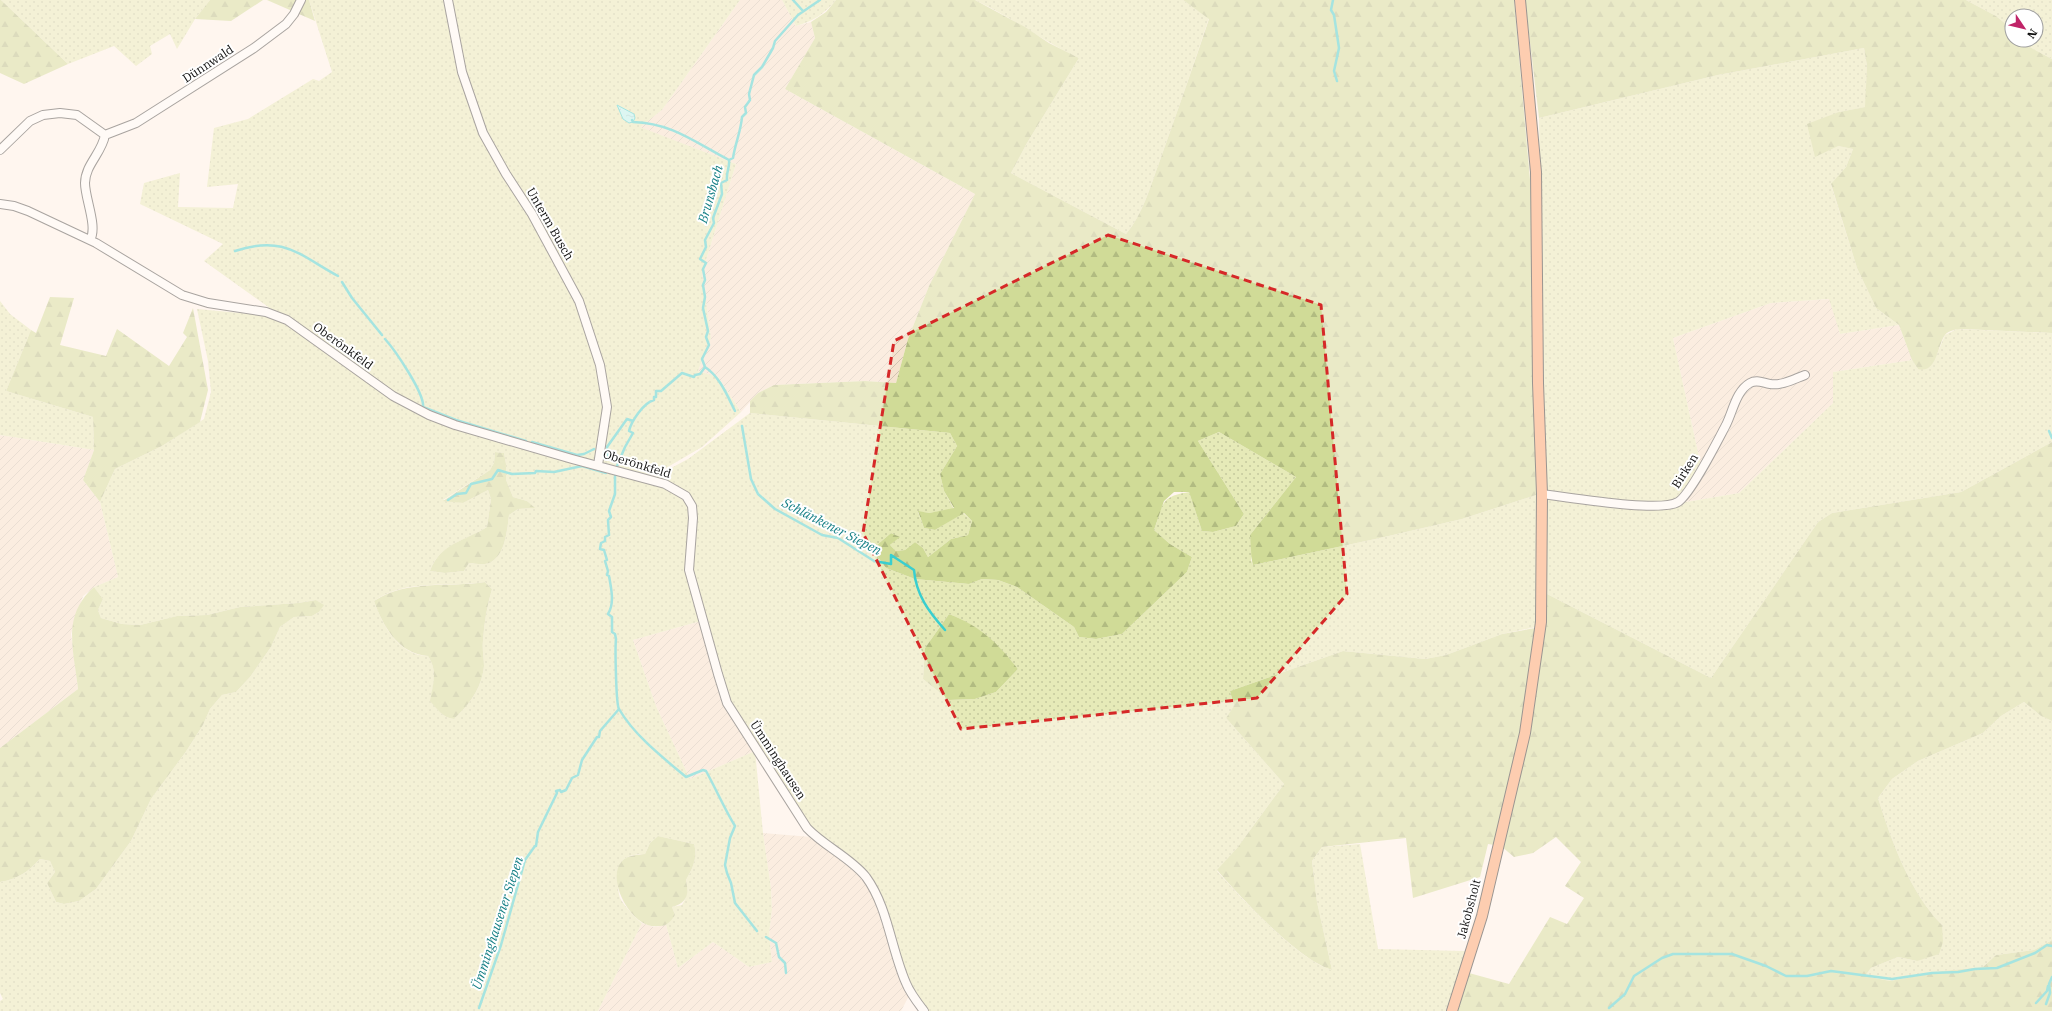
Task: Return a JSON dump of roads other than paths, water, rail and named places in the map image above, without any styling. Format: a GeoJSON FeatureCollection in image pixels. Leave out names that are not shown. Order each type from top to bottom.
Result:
{"type":"FeatureCollection","features":[{"type":"Feature","properties":{"kind":"main road","name":"Jakobsholt"},"geometry":{"type":"LineString","coordinates":[[1452,1011],[1482,916],[1525,733],[1541,622],[1542,494],[1539,398],[1536,172],[1520,0]]}},
{"type":"Feature","properties":{"kind":"street","name":"Dünnwald"},"geometry":{"type":"LineString","coordinates":[[105,135],[136,123],[254,48],[286,24],[294,14],[301,0]]}},
{"type":"Feature","properties":{"kind":"street","name":"Unterm Busch"},"geometry":{"type":"LineString","coordinates":[[448,0],[462,72],[483,134],[506,174],[532,214],[579,301],[600,365],[607,407],[598,465]]}},
{"type":"Feature","properties":{"kind":"street"},"geometry":{"type":"LineString","coordinates":[[0,150],[30,121],[43,115],[60,113],[77,115],[105,135],[101,149],[89,167],[85,180],[87,202],[93,227],[90,240]]}},
{"type":"Feature","properties":{"kind":"street","name":"Oberönkfeld"},"geometry":{"type":"LineString","coordinates":[[0,204],[14,206],[28,211],[110,250],[182,295],[208,303],[266,312],[287,320],[393,396],[429,415],[455,425],[666,484],[680,492]]}},
{"type":"Feature","properties":{"kind":"street","name":"Birken"},"geometry":{"type":"LineString","coordinates":[[1542,494],[1645,506],[1669,506],[1676,503],[1690,488],[1726,424],[1740,392],[1749,383],[1756,380],[1772,384],[1782,384],[1805,375]]}},
{"type":"Feature","properties":{"kind":"street","name":"Ümminghausen"},"geometry":{"type":"LineString","coordinates":[[680,492],[689,500],[692,506],[689,570],[727,703],[807,828],[816,838],[860,870],[869,882],[884,915],[906,983],[924,1011]]}},
{"type":"Feature","properties":{"kind":"water"},"geometry":{"type":"Polygon","coordinates":[[[617,105],[634,114],[635,118],[633,122],[629,123],[623,119],[617,105]]]}},
{"type":"Feature","properties":{"kind":"waterway"},"geometry":{"type":"LineString","coordinates":[[793,0],[803,11]]}},
{"type":"Feature","properties":{"kind":"waterway","name":"Brunsbach"},"geometry":{"type":"LineString","coordinates":[[617,466],[633,433],[629,431],[632,423],[638,413],[654,400],[654,397],[656,397],[656,391],[661,391],[682,373],[694,377],[695,375],[700,374],[705,367],[702,359],[709,345],[706,337],[708,331],[703,308],[705,297],[703,285],[705,280],[703,269],[706,263],[700,259],[706,247],[705,240],[714,223],[713,218],[722,194],[721,183],[727,180],[729,160],[733,158],[742,117],[746,113],[745,107],[750,100],[749,94],[754,75],[762,67],[773,48],[775,41],[798,15],[820,0]]}},
{"type":"Feature","properties":{"kind":"waterway"},"geometry":{"type":"LineString","coordinates":[[1333,0],[1331,10],[1334,15],[1339,48],[1334,71],[1337,81]]}},
{"type":"Feature","properties":{"kind":"waterway"},"geometry":{"type":"LineString","coordinates":[[632,120],[633,122],[647,123],[672,130],[729,160]]}},
{"type":"Feature","properties":{"kind":"waterway"},"geometry":{"type":"LineString","coordinates":[[235,251],[266,245],[278,246],[290,249],[338,276]]}},
{"type":"Feature","properties":{"kind":"waterway"},"geometry":{"type":"LineString","coordinates":[[342,282],[352,298],[382,335]]}},
{"type":"Feature","properties":{"kind":"waterway"},"geometry":{"type":"LineString","coordinates":[[385,339],[402,362],[414,383],[419,392],[423,407],[456,420],[526,441]]}},
{"type":"Feature","properties":{"kind":"waterway","name":"Schlänkener Siepen"},"geometry":{"type":"LineString","coordinates":[[705,367],[719,381],[735,411]]}},
{"type":"Feature","properties":{"kind":"waterway"},"geometry":{"type":"LineString","coordinates":[[610,459],[607,453],[607,447],[627,419],[633,421]]}},
{"type":"Feature","properties":{"kind":"waterway","name":"Schlänkener Siepen"},"geometry":{"type":"LineString","coordinates":[[742,426],[751,479],[758,494],[775,509],[822,535],[838,538],[874,561],[891,564],[891,555],[914,570],[917,587],[924,603],[945,630]]}},
{"type":"Feature","properties":{"kind":"waterway"},"geometry":{"type":"LineString","coordinates":[[2049,431],[2052,438]]}},
{"type":"Feature","properties":{"kind":"waterway"},"geometry":{"type":"LineString","coordinates":[[532,442],[577,455],[584,454],[594,449]]}},
{"type":"Feature","properties":{"kind":"waterway"},"geometry":{"type":"LineString","coordinates":[[448,500],[457,494],[466,493],[471,484],[492,479],[498,470],[512,474],[535,473],[536,471],[554,472],[582,466],[606,473]]}},
{"type":"Feature","properties":{"kind":"waterway"},"geometry":{"type":"LineString","coordinates":[[615,476],[615,494],[609,511],[611,517],[608,520],[609,535],[605,537],[605,541],[601,543],[600,549],[604,550],[607,560],[605,561],[611,590],[612,600],[608,614],[612,617],[612,632],[615,634],[616,639],[616,687],[619,709],[640,737],[686,777],[703,770],[706,771],[735,826],[730,838],[725,865],[731,883],[735,903],[757,931]]}},
{"type":"Feature","properties":{"kind":"waterway","name":"Ümminghausener Siepen"},"geometry":{"type":"LineString","coordinates":[[479,1008],[501,945],[525,860],[536,846],[538,832],[557,793],[556,791],[560,790],[561,792],[566,790],[572,778],[578,775],[582,760],[597,737],[599,737],[600,731],[619,709]]}},
{"type":"Feature","properties":{"kind":"waterway"},"geometry":{"type":"LineString","coordinates":[[766,937],[776,943],[779,957],[785,963],[786,973]]}},
{"type":"Feature","properties":{"kind":"waterway"},"geometry":{"type":"LineString","coordinates":[[1609,1008],[1625,994],[1634,976],[1662,958],[1673,954],[1732,954],[1766,966],[1786,976],[1807,976],[1831,971],[1892,979],[1932,973],[1997,968],[2035,953],[2047,945],[2052,946]]}},
{"type":"Feature","properties":{"kind":"waterway"},"geometry":{"type":"LineString","coordinates":[[2046,1004],[2050,993],[2049,984],[2052,977]]}},
{"type":"Feature","properties":{"kind":"waterway"},"geometry":{"type":"LineString","coordinates":[[2036,1003],[2047,991],[2048,986]]}}]}
